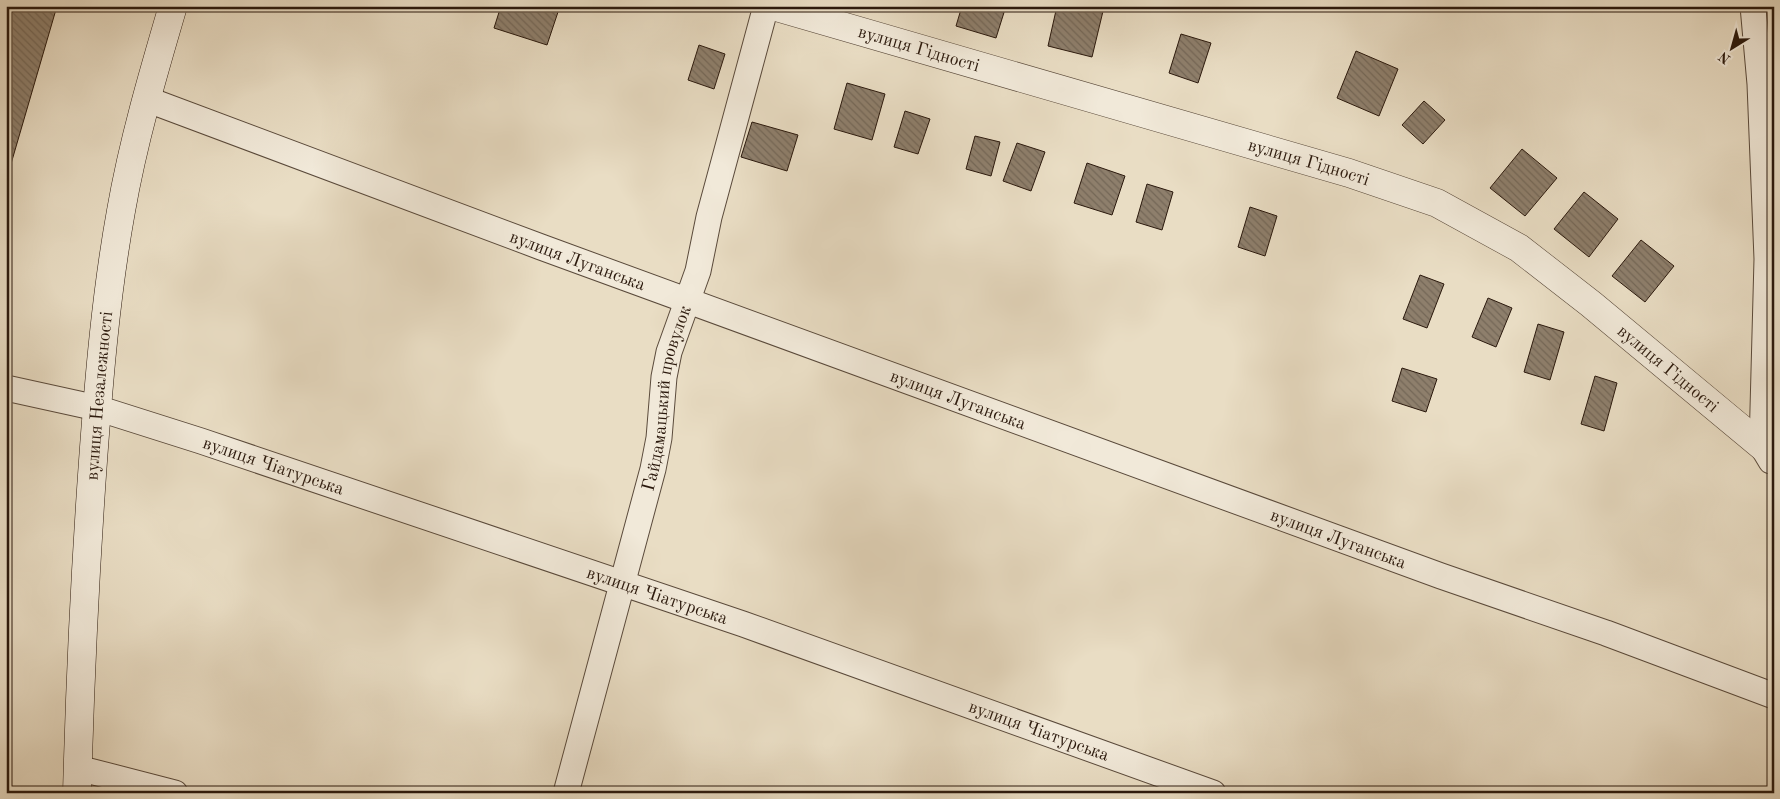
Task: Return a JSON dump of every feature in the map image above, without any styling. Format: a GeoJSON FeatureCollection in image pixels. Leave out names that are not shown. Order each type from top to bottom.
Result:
{"type":"FeatureCollection","features":[{"type":"Feature","properties":{"kind":"street","name":"вулиця Незалежності"},"geometry":{"type":"LineString","coordinates":[[78,781],[88,530],[109,286],[118,229],[146,99],[173,6]]}},
{"type":"Feature","properties":{"kind":"street","name":"Гайдамацький провулок"},"geometry":{"type":"LineString","coordinates":[[566,793],[653,469],[664,377],[669,352],[698,271],[709,217],[766,6]]}},
{"type":"Feature","properties":{"kind":"street","name":"вулиця Гідності"},"geometry":{"type":"LineString","coordinates":[[773,6],[1348,173],[1437,203],[1519,248],[1591,304],[1770,456]]}},
{"type":"Feature","properties":{"kind":"street"},"geometry":{"type":"LineString","coordinates":[[1753,6],[1766,80],[1770,456]]}},
{"type":"Feature","properties":{"kind":"street","name":"вулиця Луганська"},"geometry":{"type":"LineString","coordinates":[[146,99],[309,161],[1441,576],[1606,633],[1774,696]]}},
{"type":"Feature","properties":{"kind":"street"},"geometry":{"type":"LineString","coordinates":[[6,388],[97,408]]}},
{"type":"Feature","properties":{"kind":"street","name":"вулиця Чіатурська"},"geometry":{"type":"LineString","coordinates":[[97,408],[201,441],[622,583],[1213,793]]}},
{"type":"Feature","properties":{"kind":"street"},"geometry":{"type":"LineString","coordinates":[[78,781],[175,793]]}},
{"type":"Feature","properties":{"kind":"building"},"geometry":{"type":"Polygon","coordinates":[[[8,6],[57,6],[6,181],[6,12],[8,6]]]}},
{"type":"Feature","properties":{"kind":"building"},"geometry":{"type":"Polygon","coordinates":[[[501,6],[560,6],[547,45],[494,28],[501,6]]]}},
{"type":"Feature","properties":{"kind":"building"},"geometry":{"type":"Polygon","coordinates":[[[962,6],[1006,6],[996,38],[956,26],[962,6]]]}},
{"type":"Feature","properties":{"kind":"building"},"geometry":{"type":"Polygon","coordinates":[[[1057,6],[1104,7],[1092,57],[1048,46],[1057,6]]]}},
{"type":"Feature","properties":{"kind":"building"},"geometry":{"type":"Polygon","coordinates":[[[1181,34],[1211,43],[1198,83],[1169,73],[1181,34]]]}},
{"type":"Feature","properties":{"kind":"building"},"geometry":{"type":"Polygon","coordinates":[[[699,45],[725,54],[714,89],[688,80],[699,45]]]}},
{"type":"Feature","properties":{"kind":"building"},"geometry":{"type":"Polygon","coordinates":[[[1356,51],[1398,69],[1379,116],[1337,98],[1356,51]]]}},
{"type":"Feature","properties":{"kind":"building"},"geometry":{"type":"Polygon","coordinates":[[[847,83],[885,94],[872,140],[834,129],[847,83]]]}},
{"type":"Feature","properties":{"kind":"building"},"geometry":{"type":"Polygon","coordinates":[[[1424,101],[1445,120],[1423,144],[1402,125],[1424,101]]]}},
{"type":"Feature","properties":{"kind":"building"},"geometry":{"type":"Polygon","coordinates":[[[905,111],[930,119],[918,154],[894,147],[905,111]]]}},
{"type":"Feature","properties":{"kind":"building"},"geometry":{"type":"Polygon","coordinates":[[[752,122],[798,135],[787,171],[741,157],[752,122]]]}},
{"type":"Feature","properties":{"kind":"building"},"geometry":{"type":"Polygon","coordinates":[[[975,136],[1000,142],[991,176],[966,169],[975,136]]]}},
{"type":"Feature","properties":{"kind":"building"},"geometry":{"type":"Polygon","coordinates":[[[1017,143],[1045,152],[1031,191],[1003,181],[1017,143]]]}},
{"type":"Feature","properties":{"kind":"building"},"geometry":{"type":"Polygon","coordinates":[[[1522,149],[1557,178],[1525,216],[1490,188],[1522,149]]]}},
{"type":"Feature","properties":{"kind":"building"},"geometry":{"type":"Polygon","coordinates":[[[1087,163],[1125,176],[1112,215],[1074,203],[1087,163]]]}},
{"type":"Feature","properties":{"kind":"building"},"geometry":{"type":"Polygon","coordinates":[[[1147,184],[1173,192],[1162,230],[1136,222],[1147,184]]]}},
{"type":"Feature","properties":{"kind":"building"},"geometry":{"type":"Polygon","coordinates":[[[1584,192],[1618,219],[1589,257],[1554,229],[1584,192]]]}},
{"type":"Feature","properties":{"kind":"building"},"geometry":{"type":"Polygon","coordinates":[[[1250,207],[1277,216],[1265,256],[1238,247],[1250,207]]]}},
{"type":"Feature","properties":{"kind":"building"},"geometry":{"type":"Polygon","coordinates":[[[1641,240],[1674,266],[1645,302],[1612,276],[1641,240]]]}},
{"type":"Feature","properties":{"kind":"building"},"geometry":{"type":"Polygon","coordinates":[[[1420,275],[1444,284],[1427,328],[1403,319],[1420,275]]]}},
{"type":"Feature","properties":{"kind":"building"},"geometry":{"type":"Polygon","coordinates":[[[1488,298],[1512,308],[1496,347],[1472,337],[1488,298]]]}},
{"type":"Feature","properties":{"kind":"building"},"geometry":{"type":"Polygon","coordinates":[[[1538,324],[1564,332],[1550,380],[1524,372],[1538,324]]]}},
{"type":"Feature","properties":{"kind":"building"},"geometry":{"type":"Polygon","coordinates":[[[1402,368],[1437,379],[1426,412],[1392,401],[1402,368]]]}},
{"type":"Feature","properties":{"kind":"building"},"geometry":{"type":"Polygon","coordinates":[[[1595,376],[1617,383],[1604,431],[1581,424],[1595,376]]]}}]}
